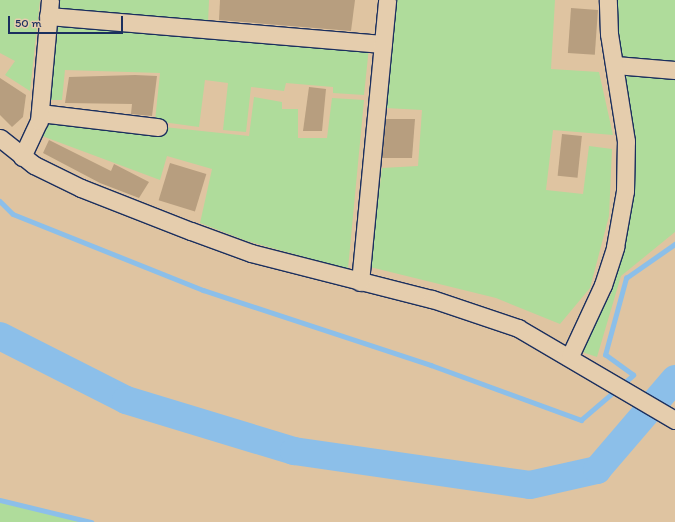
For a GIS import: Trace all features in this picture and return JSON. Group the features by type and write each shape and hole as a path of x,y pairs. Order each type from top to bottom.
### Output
{"street":[{"path":"360,282 387,0"},
{"path":"570,356 603,285 615,247 625,192 626,141 615,65 608,34 608,0"},
{"path":"22,157 40,113 49,8 383,44"},
{"path":"615,65 675,70"},
{"path":"40,113 158,126"},
{"path":"0,138 22,157 81,188 143,213 251,253 360,282 432,299 518,328 570,356 675,420"}],"green space":[{"path":"0,0 40,0 30,91 5,75 15,61 0,53"},
{"path":"57,0 209,0 208,23 56,12"},
{"path":"396,0 555,0 551,69 599,72 613,135 553,130 546,190 583,194 589,146 612,149 609,216 590,288 560,324 496,298 370,267 382,168 418,166 422,110 386,108"},
{"path":"613,0 675,0 675,64 620,61"},
{"path":"50,18 369,47 364,95 333,93 333,87 286,83 284,91 251,87 246,132 223,130 228,83 205,80 199,127 155,121 160,73 65,70 62,100 43,100"},
{"path":"621,72 675,76 675,232 621,276 597,357 579,351 611,294 624,250 634,193 636,139"},
{"path":"254,97 282,102 282,109 298,109 298,138 327,138 332,98 364,100 348,269 247,241 200,223 212,169 167,156 160,180 42,136 45,121 163,136 164,127 249,136"},
{"path":"0,500 91,522 0,522"}],"building":[{"path":"220,0 355,0 351,31 219,20"},
{"path":"571,8 598,10 595,55 568,53"},
{"path":"135,75 157,76 152,116 131,114 132,104 65,103 69,77"},
{"path":"0,78 26,95 23,117 12,127 0,115"},
{"path":"309,87 326,89 322,131 303,131"},
{"path":"386,119 415,119 412,158 382,158"},
{"path":"562,134 582,136 578,178 558,176"},
{"path":"49,140 111,171 114,164 149,182 139,198 100,183 43,153"},
{"path":"170,163 206,174 195,211 159,200"}],"waterway":[{"path":"0,201 13,214 203,290 431,365 581,420 616,390"},
{"path":"622,385 633,375 605,355 626,278 675,244"},
{"path":"0,336 126,400 294,451 530,485 597,470 675,379"},
{"path":"0,500 91,522"}]}
